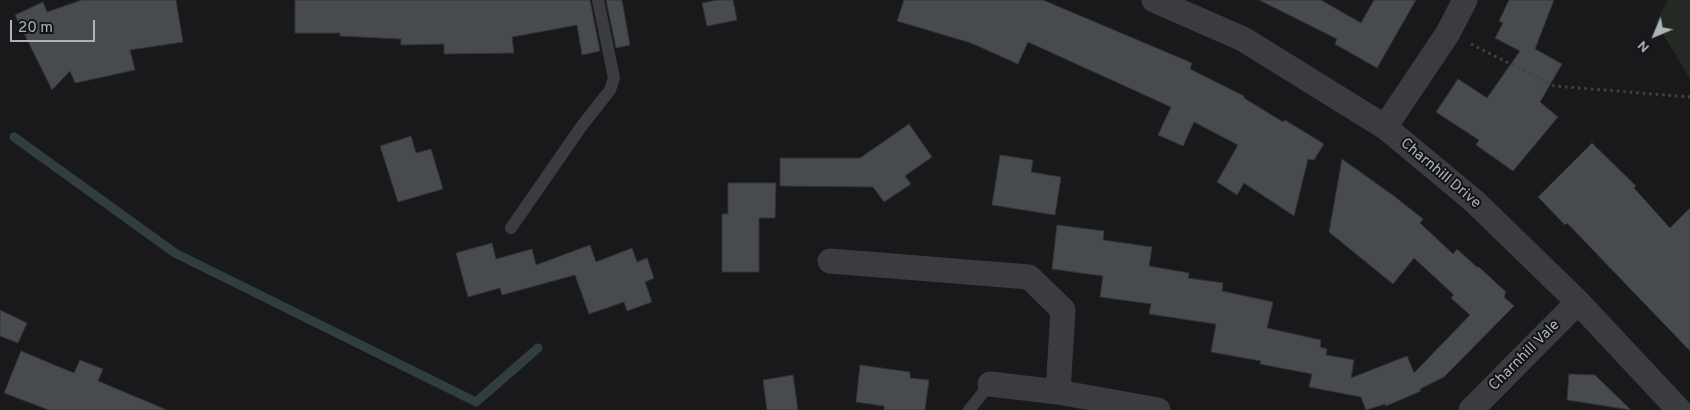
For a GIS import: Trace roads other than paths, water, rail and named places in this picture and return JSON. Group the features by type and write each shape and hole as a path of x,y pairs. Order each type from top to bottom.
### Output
{"street":[{"name":"Charnhill Drive","path":"1154,0 1243,39 1385,127 1474,201 1578,302 1679,410"},
{"path":"1385,127 1448,32 1465,0"},
{"path":"830,261 1029,277 1063,310 1058,392"},
{"name":"Charnhill Vale","path":"1471,410 1578,302"},
{"path":"990,384 1058,392 1158,410"}],"lane":[{"path":"510,228 581,126 610,90 614,78 598,0"},
{"path":"969,410 990,384"}],"waterway":[{"path":"14,137 175,253 476,402 538,348"}]}
